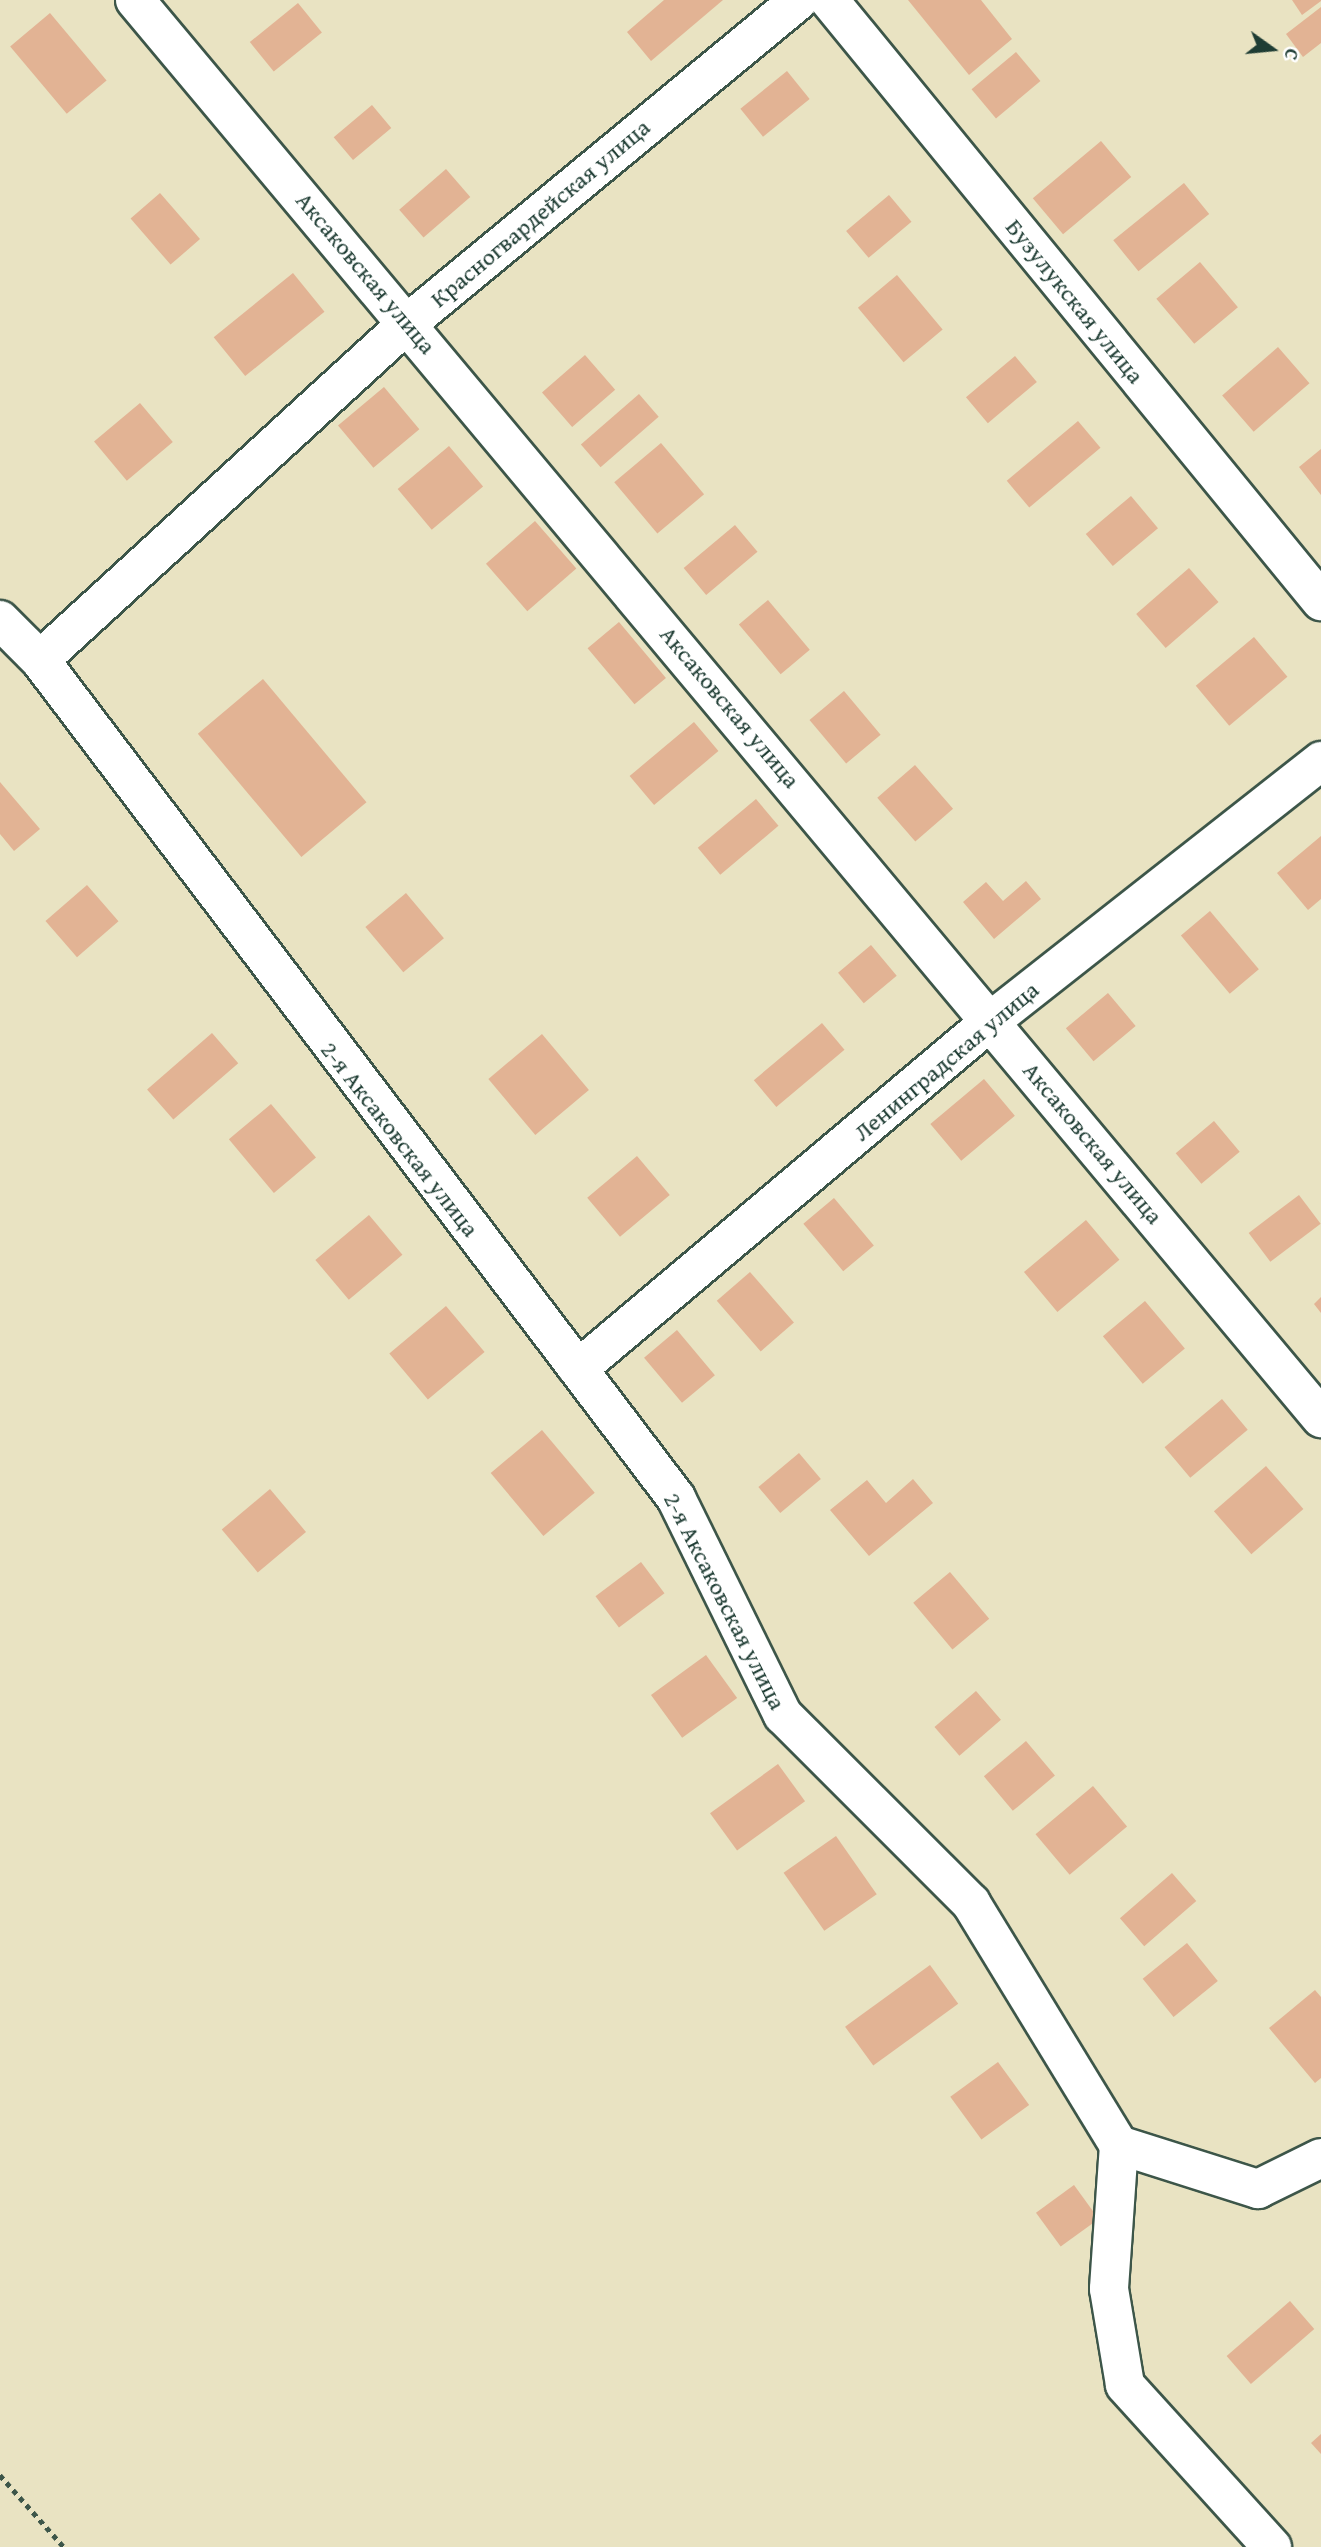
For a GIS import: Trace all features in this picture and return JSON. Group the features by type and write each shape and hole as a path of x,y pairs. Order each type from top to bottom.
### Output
{"street":[{"name":"Аксаковская улица","path":"135,0 992,1020 1321,1418"},
{"name":"Красногвардейская улица","path":"40,660 408,323 799,0"},
{"name":"Бузулукская улица","path":"829,0 1321,601"},
{"name":"2-я Аксаковская улица","path":"0,620 40,660 676,1499 783,1715 971,1903 1119,2146"},
{"name":"Ленинградская улица","path":"578,1369 992,1020 1321,761"},
{"path":"1272,2547 1125,2385 1109,2289 1119,2146 1258,2189 1321,2158"}],"path":[{"path":"0,2476 64,2547"}],"building":[{"path":"664,0 723,0 651,61 627,32"},
{"path":"908,0 981,0 1012,39 969,75"},
{"path":"1292,0 1321,0 1321,1 1302,15"},
{"path":"298,3 322,33 274,72 250,42"},
{"path":"1321,7 1321,43 1303,57 1286,34"},
{"path":"50,13 107,80 67,114 10,46"},
{"path":"1016,52 1040,81 996,118 972,89"},
{"path":"787,71 810,99 763,137 740,109"},
{"path":"372,105 391,128 353,160 334,137"},
{"path":"1101,141 1131,177 1063,234 1033,198"},
{"path":"446,169 470,197 423,238 399,210"},
{"path":"1184,183 1209,214 1138,271 1113,240"},
{"path":"160,193 200,239 171,265 131,219"},
{"path":"889,195 911,222 869,258 846,231"},
{"path":"1200,262 1238,307 1194,344 1156,299"},
{"path":"293,273 324,312 245,376 214,337"},
{"path":"897,275 943,329 904,362 858,308"},
{"path":"1278,347 1309,383 1254,432 1222,396"},
{"path":"585,355 615,390 572,427 542,392"},
{"path":"1015,356 1037,382 988,423 966,397"},
{"path":"384,387 419,429 373,468 338,426"},
{"path":"639,394 659,417 601,467 581,445"},
{"path":"140,403 173,442 127,481 94,442"},
{"path":"1078,421 1100,448 1029,508 1007,481"},
{"path":"661,443 704,494 657,534 614,482"},
{"path":"449,446 483,487 432,530 398,489"},
{"path":"1321,449 1321,495 1299,467"},
{"path":"1131,496 1158,528 1113,566 1086,534"},
{"path":"535,521 576,569 527,611 486,564"},
{"path":"735,525 757,552 706,595 684,568"},
{"path":"1189,568 1219,602 1166,648 1136,614"},
{"path":"768,600 810,650 781,674 739,624"},
{"path":"619,622 666,678 635,704 588,648"},
{"path":"1254,637 1287,677 1229,726 1196,686"},
{"path":"263,679 366,802 301,857 198,734"},
{"path":"844,691 881,735 846,764 810,720"},
{"path":"694,722 718,751 654,805 630,776"},
{"path":"915,765 953,809 915,842 877,798"},
{"path":"0,782 40,829 14,851 0,834"},
{"path":"756,799 778,826 720,875 698,848"},
{"path":"1321,836 1321,899 1308,910 1277,873"},
{"path":"1026,881 1041,899 994,939 963,902 986,882 1003,901"},
{"path":"87,885 118,921 77,957 45,921"},
{"path":"406,893 444,938 403,972 365,927"},
{"path":"1210,911 1259,969 1230,994 1181,935"},
{"path":"871,945 897,976 864,1003 838,973"},
{"path":"1108,993 1136,1026 1094,1061 1066,1028"},
{"path":"822,1023 844,1050 776,1107 754,1080"},
{"path":"212,1033 238,1063 173,1120 147,1089"},
{"path":"542,1034 589,1090 535,1135 488,1079"},
{"path":"984,1079 1015,1116 961,1161 930,1124"},
{"path":"271,1104 316,1158 274,1193 229,1139"},
{"path":"1214,1121 1240,1152 1201,1184 1176,1153"},
{"path":"637,1156 670,1195 620,1237 587,1198"},
{"path":"1299,1195 1321,1224 1270,1262 1249,1233"},
{"path":"834,1198 874,1245 843,1271 803,1224"},
{"path":"369,1215 402,1255 349,1300 315,1260"},
{"path":"1086,1220 1119,1260 1057,1312 1024,1272"},
{"path":"750,1272 794,1323 761,1351 717,1301"},
{"path":"1321,1297 1321,1313 1314,1304"},
{"path":"1145,1301 1185,1348 1143,1384 1103,1336"},
{"path":"446,1306 485,1352 428,1400 389,1354"},
{"path":"677,1330 715,1375 682,1403 644,1358"},
{"path":"1222,1399 1248,1430 1190,1478 1165,1447"},
{"path":"542,1430 595,1493 543,1536 491,1473"},
{"path":"799,1453 821,1479 780,1513 758,1487"},
{"path":"1266,1466 1303,1509 1251,1554 1214,1511"},
{"path":"913,1479 933,1503 869,1556 830,1510 867,1480 886,1503"},
{"path":"270,1489 306,1532 258,1572 222,1529"},
{"path":"641,1562 664,1593 619,1627 595,1596"},
{"path":"950,1572 989,1619 952,1650 913,1603"},
{"path":"706,1655 737,1698 682,1738 651,1695"},
{"path":"976,1691 1001,1720 959,1756 934,1727"},
{"path":"1026,1741 1055,1775 1013,1811 984,1776"},
{"path":"778,1764 805,1801 737,1851 710,1813"},
{"path":"1093,1786 1127,1827 1070,1875 1036,1834"},
{"path":"836,1836 877,1894 824,1931 784,1873"},
{"path":"1172,1873 1196,1901 1144,1946 1120,1918"},
{"path":"1187,1943 1218,1981 1174,2017 1143,1979"},
{"path":"930,1965 958,2004 873,2066 845,2027"},
{"path":"1315,1990 1321,1997 1321,2078 1315,2083 1269,2028"},
{"path":"998,2062 1029,2105 981,2140 950,2097"},
{"path":"1074,2185 1099,2219 1061,2247 1036,2213"},
{"path":"1290,2301 1314,2329 1251,2384 1227,2356"},
{"path":"1321,2434 1321,2454 1311,2443"}]}
